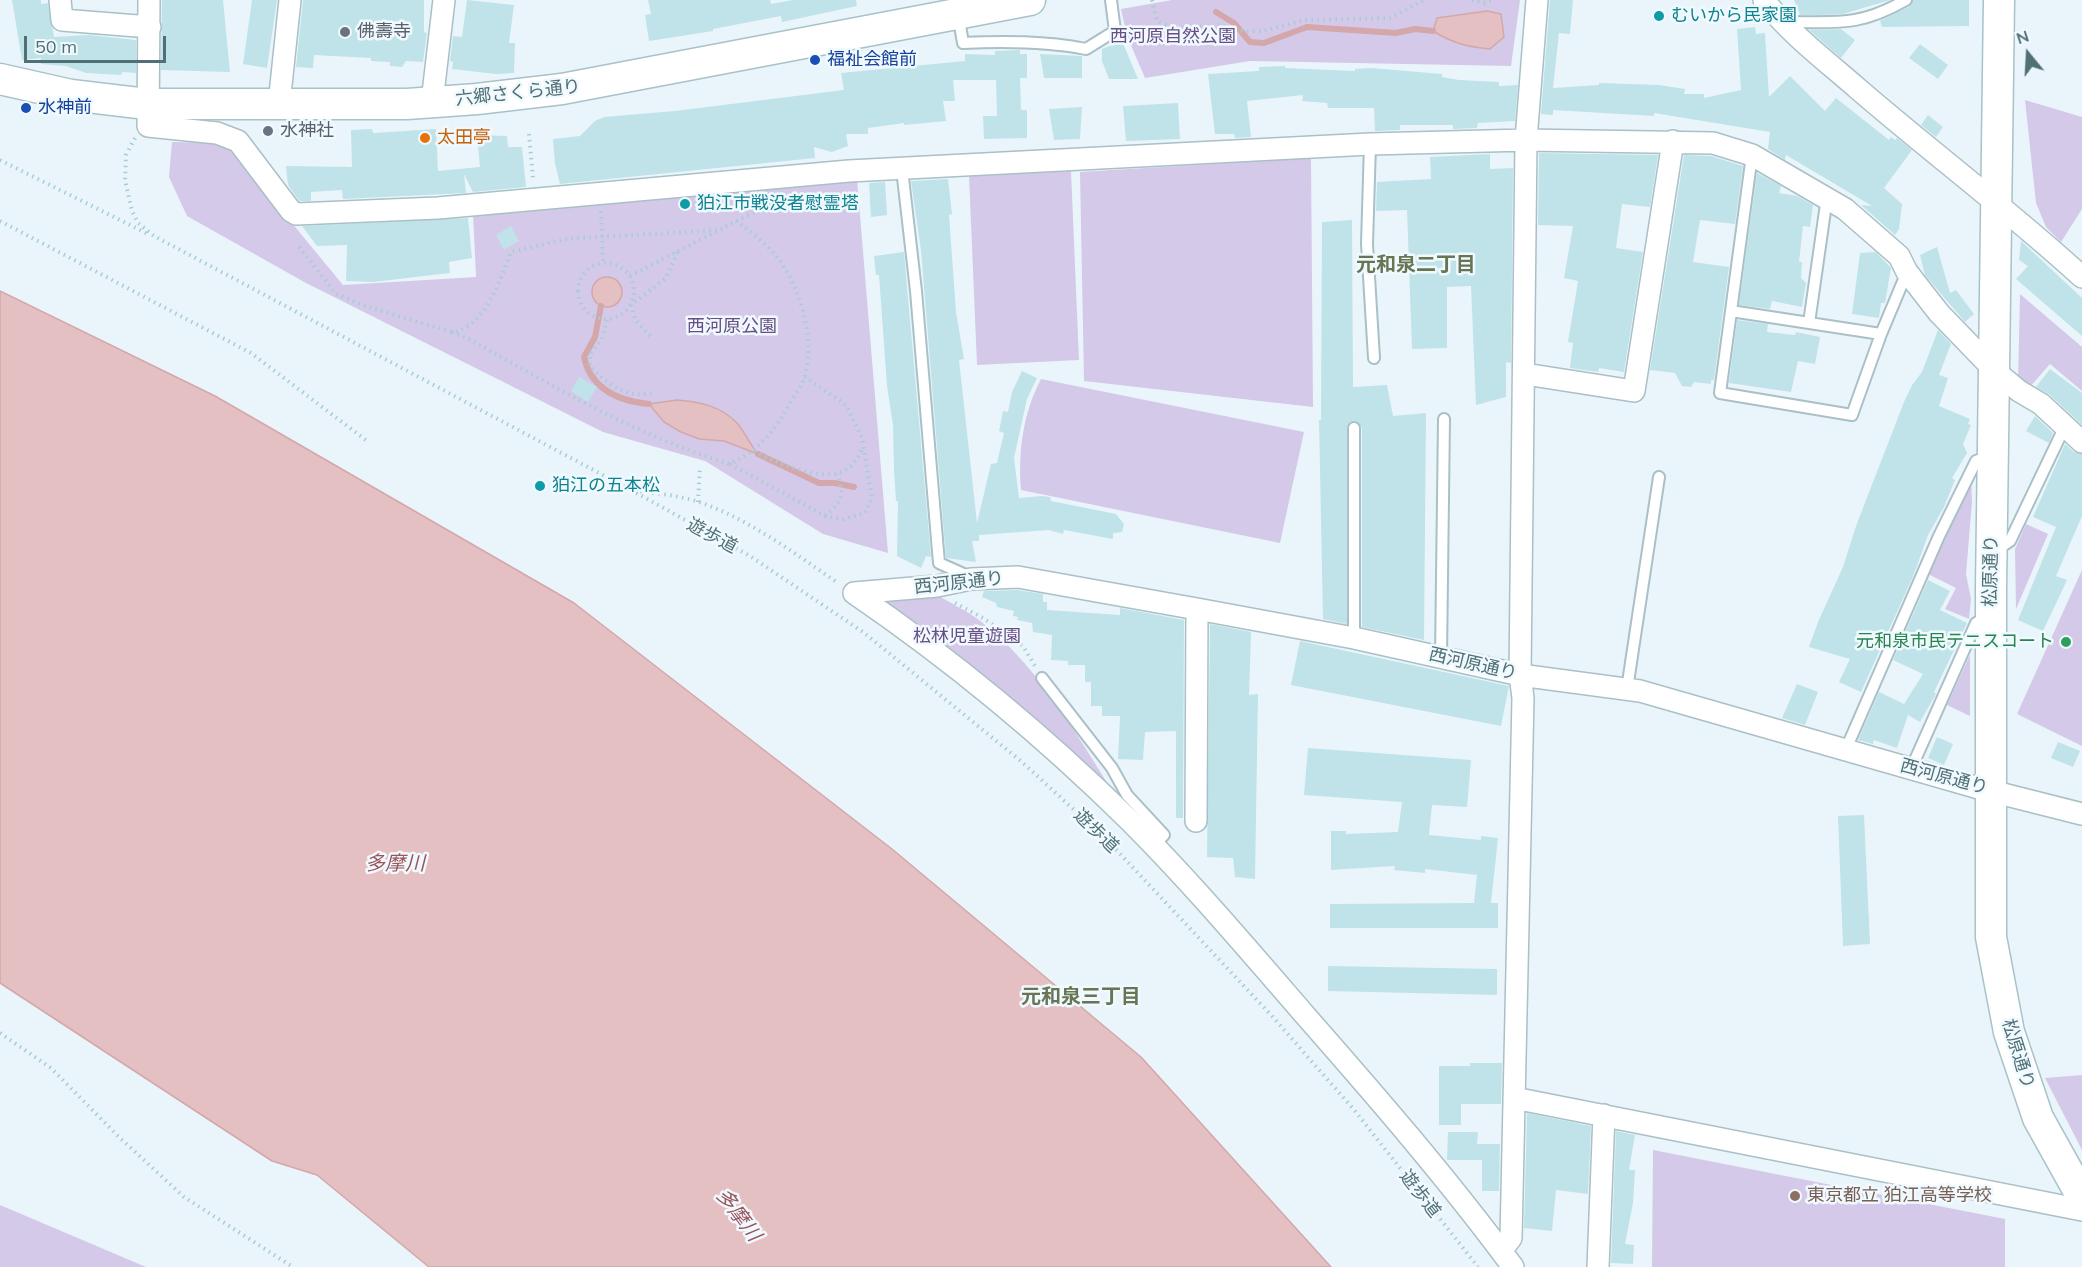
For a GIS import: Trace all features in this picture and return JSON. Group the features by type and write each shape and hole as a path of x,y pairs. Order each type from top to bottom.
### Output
{"main road":[{"name":"六郷さくら通り","path":"0,79 147,115 279,104 432,102 562,89 923,10 958,14 1030,0"},
{"name":"松原通り","path":"1999,0 1991,554 1991,937 2009,1032 2038,1118 2082,1197"}],"street":[{"path":"60,0 62,20 150,27"},
{"path":"149,0 147,115 238,141 291,211 296,214 438,208 793,176 1370,144 1526,140 1713,143 1752,155 1845,209 1899,256 1907,273 1939,313 1995,371 2041,404 2082,442"},
{"path":"279,104 290,0"},
{"path":"432,102 444,0"},
{"path":"1507,1259 1511,1238 1523,698 1520,675 1526,140 1537,0"},
{"path":"1764,0 1781,22 1996,204 2027,226 2082,277"},
{"path":"1525,374 1634,392 1673,141"},
{"name":"西河原通り","path":"854,593 937,586 971,579 1018,577 1197,609 1354,638 1520,675 1628,689 1911,769 2082,813"},
{"path":"854,593 912,633 1022,722 1082,775 1153,846 1373,1093 1507,1259"},
{"path":"1196,820 1197,609"},
{"path":"1514,1098 2082,1210"},
{"path":"1598,1267 1604,1115"}],"lane":[{"path":"958,14 963,43 1023,41 1086,49 1115,31 1111,0"},
{"path":"1781,22 1855,22 1881,15 1906,0"},
{"path":"1370,144 1367,244 1374,358"},
{"path":"1752,155 1719,393 1852,416 1881,334 1907,273"},
{"path":"902,169 916,291 939,563 971,579"},
{"path":"1809,323 1827,197"},
{"path":"1731,311 1881,334"},
{"path":"1441,656 1444,419"},
{"path":"1991,554 2010,541 2065,426"},
{"path":"1354,428 1354,638"},
{"path":"1845,749 1939,536 1976,461 1993,455"},
{"path":"1628,689 1659,477"},
{"path":"1911,769 1976,622 1991,614"},
{"path":"1042,678 1112,768 1126,795 1164,835 1153,846"}],"path":[{"path":"1152,0 1157,21 1176,29 1218,25 1245,31 1263,31 1304,20 1390,18 1424,0"},
{"path":"1472,0 1485,3 1491,0"},
{"path":"147,115 126,155 125,180 132,211 138,223 154,236"},
{"path":"529,134 533,178 541,178 544,197"},
{"path":"0,160 130,227 154,236"},
{"path":"630,276 736,221 791,198 793,176"},
{"path":"0,221 251,353 367,441"},
{"path":"730,464 754,452 777,426 805,377 809,344 803,312 791,281 778,258 760,239 736,221"},
{"path":"452,332 464,331 480,315 497,286 511,252 565,239 719,230"},
{"name":"遊歩道","path":"154,236 631,490 750,556 863,632 944,696 1031,770 1117,850 1272,1016 1355,1111 1478,1267"},
{"path":"602,236 603,264"},
{"path":"299,247 336,294 368,307 469,339 615,419 687,450 730,464 825,516 843,519 865,513 872,498 864,446 846,405 805,377"},
{"path":"650,336 635,319 631,305 635,294 630,276 619,266 603,264 592,267 583,276 579,285 578,297 589,314 607,320 625,313 631,305 666,278 678,250"},
{"path":"607,320 602,339 590,354 590,366 612,386 642,395 651,393"},
{"path":"754,452 811,473 837,474 853,465 864,446"},
{"path":"698,502 700,467"},
{"path":"825,516 840,502 843,490 837,474"},
{"path":"631,490 698,502 730,515 782,544 854,593"},
{"path":"953,602 982,618 1023,646 1042,678"},
{"path":"0,1033 51,1068 119,1137 184,1197 293,1267"}],"green space":[{"name":"西河原自然公園","path":"1172,0 1520,0 1511,66 1250,61 1145,78 1127,36 1121,9"},
{"path":"2025,100 2082,117 2082,209 2061,242 2046,227 2036,203"},
{"name":"西河原公園","path":"172,142 220,143 235,154 343,285 476,277 473,213 857,179 888,553 823,534 705,461 603,432 306,283 187,216 169,177"},
{"path":"1311,158 1313,407 1084,381 1080,172"},
{"path":"1071,171 1079,360 977,365 969,176"},
{"path":"2020,294 2082,347 2082,391 2050,364 2029,388 2018,382"},
{"path":"1041,379 1304,432 1280,543 1021,490 1020,461 1023,433 1030,405"},
{"path":"1971,477 1972,502 1966,574 1971,599 1969,619 1945,609 1956,588 1928,574"},
{"path":"2026,524 2048,534 2016,609 2015,549"},
{"name":"元和泉市民テニスコート","path":"2082,570 2082,746 2017,714"},
{"name":"松林児童遊園","path":"939,596 979,620 1019,657 1070,724 1115,795 964,659 876,599"},
{"path":"1970,655 1970,716 1947,705"},
{"path":"2082,1075 2082,1150 2045,1078"},
{"name":"東京都立 狛江高等学校","path":"1653,1150 2005,1219 2005,1267 1652,1267"},
{"path":"0,1205 146,1267 0,1267"}],"water":[{"path":"1487,11 1501,14 1504,37 1490,49 1460,44 1433,31 1437,18"},
{"path":"607,277 617,282 622,292 617,302 607,307 597,302 592,292 597,282"},
{"name":"多摩川","path":"0,291 215,396 574,603 892,849 1141,1057 1331,1267 429,1267 317,1175 272,1161 0,983"},
{"path":"677,400 702,404 731,417 758,454 724,441 699,439 681,432 664,422 649,404"}],"building":[{"path":"12,0 41,0 41,4 48,3 54,37 89,35 136,40 136,73 122,72 121,75 86,73 66,66 41,64 41,58 22,60"},
{"path":"162,0 223,0 230,72 161,70"},
{"path":"252,0 277,0 267,68 243,64"},
{"path":"303,0 424,0 424,32 427,33 423,62 406,61 402,67 390,66 390,62 371,61 371,58 314,55 313,68 296,67"},
{"path":"467,0 514,5 509,43 515,43 514,73 496,74 452,69 453,62 450,61 453,36 462,37"},
{"path":"648,0 770,0 771,4 793,0 856,0 857,6 782,22 781,16 713,29 713,31 649,41 645,15 651,14"},
{"path":"1550,0 1573,0 1570,34 1559,33 1553,88 1599,85 1599,83 1659,85 1685,89 1684,94 1704,94 1704,98 1741,90 1737,29 1755,27 1756,34 1765,33 1769,97 1790,76 1825,111 1836,98 1889,140 1891,137 1895,140 1897,138 1912,150 1884,188 1902,204 1899,229 1895,235 1861,205 1872,206 1786,155 1785,160 1768,149 1770,132 1654,113 1654,116 1553,110 1553,115 1541,114"},
{"path":"1794,0 1890,0 1843,14 1800,15"},
{"path":"1913,0 1969,0 1969,26 1882,27 1880,21 1909,7"},
{"path":"1841,29 1855,40 1841,58 1809,30"},
{"path":"1122,41 1138,79 1109,79 1102,61 1102,49"},
{"path":"1920,44 1948,65 1938,79 1909,58"},
{"path":"1020,50 1020,54 1027,54 1027,78 1020,78 1021,110 1027,110 1027,138 984,139 983,116 997,116 996,80 953,80 955,101 943,101 946,121 904,125 904,123 868,128 868,134 846,134 848,146 832,152 814,147 815,158 560,184 555,164 553,139 580,136 595,121 604,117 675,111 844,90 841,73 965,61 965,54 995,55 995,51"},
{"path":"1040,54 1082,56 1082,78 1044,78"},
{"path":"1285,66 1285,68 1355,71 1355,69 1371,68 1442,74 1442,77 1459,80 1499,82 1499,86 1518,85 1515,121 1478,123 1477,128 1453,129 1453,125 1400,125 1400,130 1375,131 1374,108 1328,108 1327,103 1302,101 1303,95 1247,101 1251,137 1235,138 1234,134 1215,134 1208,74 1259,71 1259,67"},
{"path":"1178,103 1180,139 1126,141 1123,106"},
{"path":"1082,107 1080,139 1054,140 1049,109"},
{"path":"1928,115 1943,127 1936,137 1921,125"},
{"path":"372,129 373,133 436,129 438,171 480,167 477,135 507,136 508,147 522,147 526,187 473,192 464,174 466,193 343,199 342,190 311,192 311,201 299,201 288,185 286,166 352,167 351,130"},
{"path":"1539,153 1658,155 1650,207 1622,204 1616,248 1643,252 1624,372 1599,368 1598,372 1570,368 1573,343 1568,342 1578,281 1564,278 1573,226 1538,225"},
{"path":"1490,154 1490,169 1513,168 1511,363 1506,362 1506,397 1476,405 1471,286 1447,287 1447,348 1412,349 1407,210 1376,211 1377,182 1431,179 1430,157"},
{"path":"1684,155 1711,156 1743,166 1735,224 1700,220 1693,262 1729,267 1714,380 1711,380 1711,384 1694,382 1691,387 1682,386 1675,373 1650,370"},
{"path":"1757,173 1781,186 1779,193 1797,196 1813,205 1810,227 1803,226 1799,262 1802,262 1801,278 1806,283 1802,307 1772,301 1770,309 1739,305"},
{"path":"948,179 952,214 949,215 956,312 964,359 959,360 977,523 991,464 997,463 1004,433 999,431 1003,411 1008,412 1012,392 1022,371 1037,378 1027,399 1014,458 1019,498 1050,497 1051,501 1116,514 1124,524 1122,532 1113,533 1113,539 1064,530 1063,534 1049,530 979,535 979,541 972,541 976,562 946,558 921,250 911,181"},
{"path":"885,182 887,215 871,217 869,183"},
{"path":"468,218 472,258 449,262 450,273 373,282 346,281 347,245 317,246 302,226"},
{"path":"1352,220 1353,387 1387,385 1393,416 1426,413 1424,640 1362,627 1362,428 1355,421 1350,422 1347,428 1347,624 1323,619 1319,420 1321,420 1322,222"},
{"path":"511,226 519,241 504,250 496,235"},
{"path":"2021,241 2082,298 2082,336 2016,279 2028,266 2019,260"},
{"path":"1937,247 1950,293 1956,290 1974,314 1965,322 1925,275 1920,255"},
{"path":"904,252 931,557 926,556 921,568 897,556 898,501 896,501 893,425 887,386 879,275 876,275 874,256"},
{"path":"1876,252 1891,268 1885,303 1881,303 1879,318 1852,314 1860,253"},
{"path":"1737,320 1768,324 1767,332 1795,335 1796,332 1820,337 1815,364 1798,361 1791,392 1729,383"},
{"path":"1938,330 1951,344 1939,375 1948,378 1939,406 1970,419 1968,424 1971,425 1963,444 1967,453 1952,478 1955,480 1944,507 1928,535 1914,574 1861,692 1839,682 1850,659 1809,647 1843,567 1856,526 1904,402 1912,385 1922,372"},
{"path":"2050,369 2082,393 2082,425 2050,395 2036,387"},
{"path":"579,377 597,387 588,402 571,391"},
{"path":"2035,416 2053,433 2049,443 2026,431"},
{"path":"2065,444 2074,452 2082,454 2082,516 2056,576 2067,580 2043,631 2018,620 2056,527 2033,517"},
{"path":"1928,580 1950,591 1940,610 1967,623 1934,692 1936,694 1920,722 1908,715 1897,748 1874,740 1873,744 1858,740 1879,692 1904,704 1923,674 1893,660"},
{"path":"1017,590 1043,594 1043,602 1047,602 1047,610 1120,615 1120,608 1184,620 1183,818 1176,818 1176,731 1145,732 1143,760 1118,759 1120,716 1102,716 1102,706 1091,706 1091,682 1085,682 1085,665 1068,665 1068,661 1051,660 1052,635 1033,632 1032,623 1017,620 1018,617 1013,616 1014,611 997,607 996,603 982,597 984,591"},
{"path":"1210,624 1251,632 1249,695 1258,694 1255,879 1235,877 1233,858 1207,857"},
{"path":"1300,641 1509,686 1501,726 1291,685"},
{"path":"1797,684 1818,692 1805,725 1782,718"},
{"path":"1937,737 1953,744 1944,765 1928,758"},
{"path":"2058,742 2080,751 2073,767 2051,758"},
{"path":"1308,748 1471,760 1467,807 1432,805 1429,835 1481,840 1481,836 1498,838 1491,903 1498,903 1498,928 1330,928 1330,904 1474,903 1477,875 1425,869 1425,873 1394,870 1395,866 1331,870 1331,831 1346,831 1346,834 1398,832 1402,802 1304,795"},
{"path":"1864,815 1870,944 1843,946 1838,816"},
{"path":"1328,966 1497,969 1497,995 1328,991"},
{"path":"1470,1063 1502,1063 1501,1104 1461,1104 1461,1125 1439,1125 1439,1066 1470,1066"},
{"path":"1527,1113 1591,1126 1588,1194 1556,1190 1552,1231 1524,1228"},
{"path":"1616,1131 1635,1135 1629,1170 1635,1170 1633,1203 1625,1244 1634,1245 1633,1264 1611,1263"},
{"path":"1448,1132 1478,1132 1477,1144 1500,1144 1499,1191 1482,1191 1482,1160 1447,1160"}],"waterway":[{"path":"1216,12 1234,23 1250,42 1264,43 1307,27 1396,33 1415,29 1433,31"},
{"path":"601,306 595,337 584,357 588,368 599,385 607,391 627,400 649,404"},
{"path":"758,454 819,483 835,483 854,487"}],"place":[{"name":"むいから民家園","path":"1659,16"},
{"name":"佛壽寺","path":"345,32"},
{"name":"福祉会館前","path":"815,60"},
{"name":"水神前","path":"26,108"},
{"name":"水神社","path":"268,131"},
{"name":"太田亭","path":"425,138"},
{"name":"狛江市戦没者慰霊塔","path":"685,204"},
{"name":"狛江の五本松","path":"540,486"},
{"name":"元和泉市民テニスコート","path":"2066,642"},
{"name":"東京都立 狛江高等学校","path":"1795,1196"}],"district":[{"name":"元和泉二丁目","path":"1416,265"},
{"name":"元和泉三丁目","path":"1081,997"}]}
